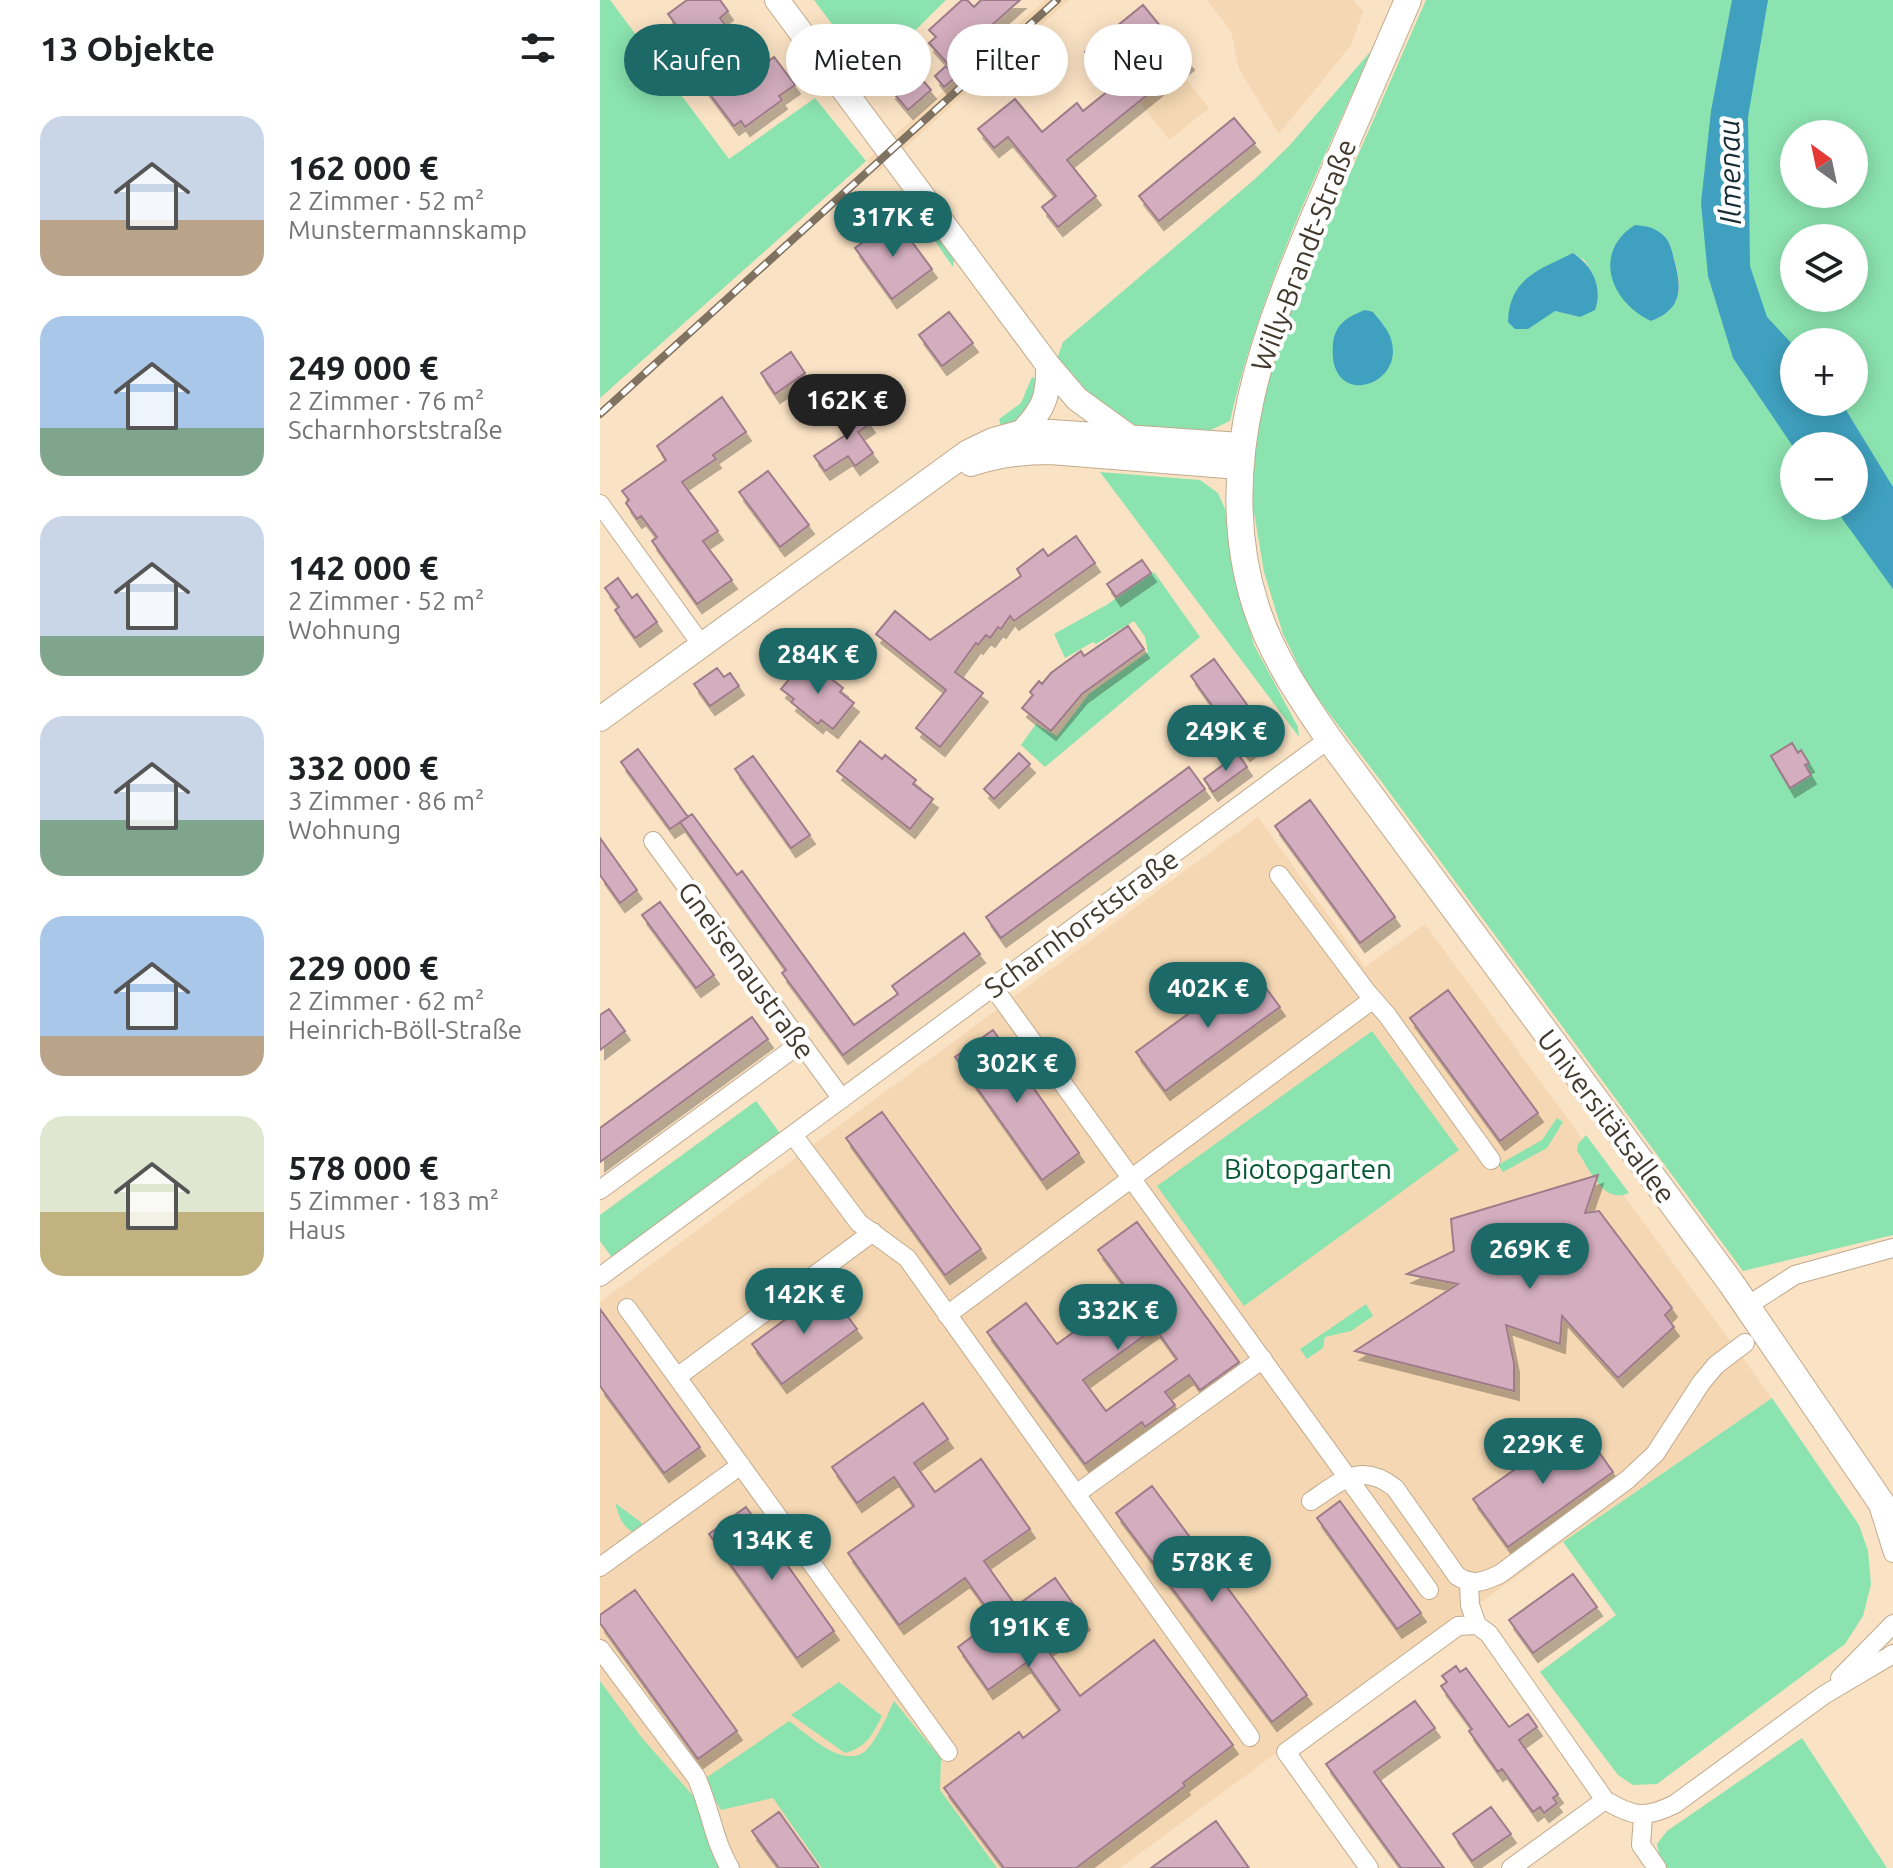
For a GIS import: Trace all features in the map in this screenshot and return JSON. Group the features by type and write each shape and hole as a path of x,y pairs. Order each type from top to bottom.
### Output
{"main road":[{"name":"Willy-Brandt-Straße","path":"1329,739 1282,667 1257,609 1243,549 1238,496 1240,456 1257,368 1272,321 1408,0"},
{"name":"Universitätsallee","path":"1329,739 1747,1306 1893,1520"}],"street":[{"path":"777,0 1048,365 1077,399 1130,437"},
{"path":"1022,432 1042,408 1048,391 1048,365"},
{"path":"1048,365 1077,443"},
{"path":"1077,399 1082,419 1077,443"},
{"path":"600,719 927,481 968,452 993,440 1022,432 1077,443 1240,456"},
{"path":"927,481 996,456 1130,437 1240,456"},
{"path":"600,504 701,644"},
{"name":"Scharnhorststraße","path":"600,1277 1329,739"},
{"name":"Gneisenaustraße","path":"653,841 842,1099"},
{"path":"1279,875 1372,1000 1387,1015 1491,1160"},
{"path":"993,987 1429,1590"},
{"path":"947,1315 1372,1000"},
{"path":"600,1190 801,1043"},
{"path":"793,1135 859,1223 907,1258 1250,1737"},
{"path":"677,1377 873,1232"},
{"path":"1747,1306 1795,1275 1893,1248"},
{"path":"627,1308 948,1752"},
{"path":"1311,1501 1348,1477 1365,1474 1382,1478 1395,1488 1457,1576 1469,1583 1486,1581 1500,1574 1627,1480 1655,1454 1716,1365 1745,1343"},
{"path":"1076,1494 1263,1359"},
{"path":"600,1567 741,1465"},
{"name":"Universitätsallee","path":"1878,1497 1893,1553"},
{"path":"1469,1583 1470,1605 1477,1625 1489,1634 1605,1800 1625,1812 1643,1816 1675,1804 1824,1695 1893,1654"},
{"path":"1824,1695 1888,1629 1893,1608"},
{"path":"1369,1868 1286,1752 1458,1626 1477,1625"},
{"path":"600,1649 696,1777 721,1851 730,1868"},
{"path":"1511,1868 1605,1800"},
{"path":"1643,1816 1641,1845 1657,1868"}],"shaded area":[{"path":"1045,0 1069,0 1042,24 1018,24"},
{"path":"1207,0 1354,0 1363,12 1351,45 1279,134 1239,69 1231,31"},
{"path":"1192,86 1209,108 1169,140 1140,102 1147,96 1192,96"},
{"path":"947,88 947,96 962,96 878,172 867,160"},
{"path":"1258,817 1365,967 1425,924 1772,1398 1563,1542 1120,1868 600,1868 600,1302"}],"green space":[{"path":"600,0 610,0 628,24 624,24 624,96 682,96 729,159 815,98 866,161 600,398"},
{"path":"814,0 946,0 922,24 832,24"},
{"path":"1426,0 1893,0 1893,1235 1743,1271 1309,687 1283,634 1264,572 1253,506 1254,442 1262,391 1283,331","holes":["1670,244 1679,289 1672,307 1664,315 1651,321 1645,318 1635,311 1615,286","1573,253 1585,261 1593,275 1580,317 1556,311"]},
{"path":"1371,51 1273,279 1242,373 1230,421 1200,435 1125,428 1083,393 1056,362 1063,342 1255,179 1289,146"},
{"path":"908,202 914,204 954,259 953,267"},
{"path":"1032,377 1043,383 1018,423 1001,426 999,419 1021,403"},
{"path":"1100,472 1200,480 1218,493 1225,509 1236,581 1254,645 1298,727 1299,737"},
{"path":"1154,572 1200,637 1045,767 1021,745 1036,724 1057,736 1089,694 1148,652 1145,637 1134,621 1065,658 1054,634 1108,604"},
{"name":"Biotopgarten","path":"1372,1031 1459,1150 1244,1306 1157,1186"},
{"path":"756,1101 782,1136 613,1259 600,1241 600,1215"},
{"path":"1557,1118 1563,1122 1547,1148 1503,1172 1498,1165 1542,1140"},
{"path":"1586,1135 1629,1193 1612,1194 1598,1183 1577,1151 1578,1144"},
{"path":"1366,1304 1373,1316 1351,1331 1325,1337 1323,1348 1307,1359 1300,1349"},
{"path":"1772,1398 1859,1525 1868,1551 1871,1584 1863,1616 1845,1644 1657,1784 1633,1785 1618,1775 1540,1672 1616,1615 1563,1542"},
{"path":"615,1503 642,1523 643,1530 637,1534 628,1529"},
{"path":"600,1681 642,1738 695,1798 723,1868 600,1868"},
{"path":"839,1682 882,1716 864,1744 845,1753 791,1715"},
{"path":"894,1701 941,1759 940,1790 997,1868 822,1868 773,1798 721,1810 703,1780 789,1721 829,1750 840,1755 861,1754 877,1736"},
{"path":"1802,1738 1887,1868 1667,1868 1660,1859 1657,1844 1667,1831"}],"water":[{"name":"Ilmenau","path":"1732,0 1768,0 1748,117 1750,266 1767,317 1780,331 1780,416 1850,416 1859,432 1783,432 1733,358 1708,276 1701,203 1711,111"},
{"path":"1635,225 1654,229 1666,238 1672,249 1678,279 1678,296 1674,304 1662,316 1651,321 1625,302 1612,276 1610,262 1614,249 1622,236"},
{"path":"1573,253 1586,264 1594,278 1598,294 1595,310 1580,317 1555,311 1528,329 1515,329 1508,322 1510,307 1520,285 1528,277"},
{"path":"1365,310 1373,312 1387,330 1392,343 1392,359 1386,371 1376,380 1364,385 1352,384 1341,378 1334,364 1334,337 1343,322"},
{"path":"1868,446 1893,487 1893,589 1843,520 1868,520"}],"building":[{"path":"687,0 720,0 728,11 720,18 724,24 675,24 668,14"},
{"path":"962,0 967,0 974,7 981,0 1020,0 993,24 947,24 947,63 931,45 936,37 931,28"},
{"path":"1143,5 1159,24 1120,24"},
{"path":"774,57 786,73 786,91 779,96 782,100 745,127 741,121 734,126 711,96 770,96 770,60"},
{"path":"947,67 947,84 944,87 935,76"},
{"path":"896,96 924,96 908,110"},
{"path":"1102,96 1146,96 1067,160 1096,196 1058,227 1042,207 1056,196 1008,137 994,148 978,129 1015,99 1042,132 1077,103 1083,111"},
{"path":"1234,118 1255,143 1159,221 1139,196"},
{"path":"895,219 932,269 892,299 855,248"},
{"path":"949,312 973,343 942,366 919,335"},
{"path":"791,352 805,373 775,394 761,373"},
{"path":"722,397 746,432 713,455 716,459 682,482 718,531 703,541 732,580 697,604 652,541 657,537 641,516 637,519 622,491 666,460 657,446"},
{"path":"857,405 870,424 858,432 873,453 855,466 848,456 825,471 814,456 847,434 837,420"},
{"path":"768,471 809,525 780,547 739,492"},
{"path":"1076,536 1095,563 1014,621 1010,616 990,638 986,635 978,645 976,643 955,672 983,693 940,747 916,728 946,690 876,634 895,611 930,640 1021,576 1017,569 1043,549 1048,556"},
{"path":"1142,560 1151,573 1116,597 1107,584"},
{"path":"618,578 632,598 637,594 657,622 635,638 615,610 619,607 605,588"},
{"path":"1128,626 1144,649 1082,694 1051,731 1022,708 1039,681 1042,684 1051,673 1081,651 1084,656"},
{"path":"1214,659 1269,735 1245,752 1191,676"},
{"path":"803,662 818,673 820,670 843,688 840,692 854,703 833,729 821,720 818,724 791,702 794,699 781,689"},
{"path":"717,668 724,677 730,673 739,686 710,706 694,684"},
{"path":"860,741 882,759 885,755 916,780 913,784 933,799 910,829 837,771"},
{"path":"1792,743 1809,763 1805,765 1811,775 1790,788 1771,756"},
{"path":"638,749 688,817 670,829 621,762"},
{"path":"1019,753 1030,764 994,799 984,789"},
{"path":"1238,754 1247,767 1213,792 1204,779"},
{"path":"753,756 810,835 791,848 735,769"},
{"path":"1189,767 1205,789 1001,938 986,917"},
{"path":"1310,800 1395,917 1360,943 1275,826"},
{"path":"692,814 737,875 742,871 854,1025 898,994 892,986 964,933 980,954 843,1055 782,973 786,970 680,822"},
{"path":"600,838 637,890 620,903 600,875"},
{"path":"660,902 714,975 696,988 642,915"},
{"path":"1251,968 1280,1007 1165,1091 1136,1052"},
{"path":"1448,990 1538,1113 1500,1141 1410,1018"},
{"path":"609,1009 625,1031 600,1050 600,1015"},
{"path":"752,1017 768,1039 600,1162 600,1128"},
{"path":"993,1030 1079,1153 1042,1180 955,1057"},
{"path":"882,1112 981,1249 945,1275 846,1138"},
{"path":"1598,1175 1585,1213 1599,1211 1672,1308 1665,1315 1674,1327 1618,1378 1562,1316 1560,1344 1506,1325 1514,1363 1514,1391 1355,1351 1458,1284 1407,1274 1454,1251 1451,1219"},
{"path":"1137,1222 1239,1362 1200,1390 1189,1375 1165,1392 1175,1405 1145,1427 1142,1422 1085,1464 987,1332 1026,1303 1057,1344 1129,1292 1098,1250","holes":["1155,1328 1177,1359 1106,1411 1083,1380"]},
{"path":"827,1289 857,1329 782,1384 752,1344"},
{"path":"600,1309 700,1447 664,1473 600,1386"},
{"path":"923,1403 948,1439 914,1463 935,1492 981,1459 1030,1529 984,1561 1016,1606 1055,1578 1085,1621 1046,1648 1080,1696 1154,1640 1233,1745 1183,1783 1185,1786 1076,1868 1004,1868 944,1788 1019,1732 1023,1738 1060,1710 1026,1663 988,1690 958,1647 995,1620 965,1578 899,1625 848,1553 914,1506 894,1477 857,1503 832,1467"},
{"path":"1579,1424 1613,1472 1508,1547 1473,1499"},
{"path":"1152,1486 1307,1695 1272,1722 1116,1513"},
{"path":"1340,1501 1421,1613 1397,1629 1317,1518"},
{"path":"746,1507 834,1631 797,1658 709,1534"},
{"path":"1573,1574 1597,1607 1533,1653 1509,1620"},
{"path":"635,1590 737,1731 698,1759 600,1623 600,1615"},
{"path":"1456,1666 1460,1672 1466,1668 1509,1727 1528,1714 1537,1727 1519,1740 1558,1794 1553,1798 1557,1803 1544,1813 1540,1807 1533,1812 1502,1769 1498,1772 1441,1686 1447,1682 1442,1676"},
{"path":"1415,1701 1435,1728 1374,1772 1444,1868 1401,1868 1326,1764"},
{"path":"1491,1807 1511,1834 1472,1861 1453,1834"},
{"path":"779,1812 819,1868 779,1868 752,1831"},
{"path":"1216,1821 1249,1868 1151,1868"}],"railway":[{"path":"600,414 1057,0"}]}
